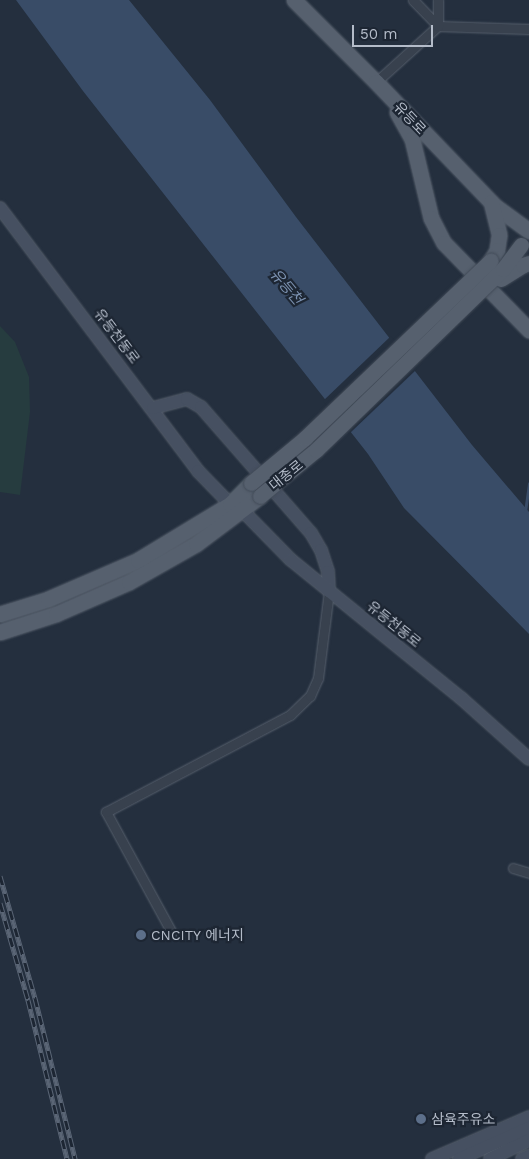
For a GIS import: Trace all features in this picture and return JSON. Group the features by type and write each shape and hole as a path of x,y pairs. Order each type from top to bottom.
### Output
{"main road":[{"name":"유등로","path":"297,2 526,237"},
{"path":"381,88 412,139 431,218 444,243 528,329"},
{"path":"491,202 497,223 497,250 491,260"},
{"name":"유등천동로","path":"0,208 153,408 198,471 291,560 461,698 529,758"},
{"name":"대종로","path":"0,632 56,614 129,582 196,544 236,507 251,483 305,438 491,260 507,255 526,237"},
{"name":"대종로","path":"0,614 48,598 138,560 260,496 316,450 503,269 526,237"},
{"path":"461,308 507,274 529,263"},
{"path":"153,408 187,399 202,407 311,534 324,558 328,572 329,591"},
{"path":"432,1159 529,1117"},
{"path":"459,1159 529,1128"},
{"path":"490,1159 529,1140"},
{"path":"522,1159 529,1156"}],"street":[{"path":"413,0 438,26 529,28"},
{"path":"381,88 438,26 438,0"},
{"path":"172,933 106,812 290,715 310,696 318,678 329,591"},
{"path":"512,868 529,873"}],"green space":[{"path":"0,326 15,342 29,377 30,412 20,495 0,492"}],"water":[{"name":"유등천","path":"16,0 129,0 210,100 296,217 472,445 529,512 529,634 404,508 368,454 83,91"}],"pier":[{"path":"391,336 417,369 349,434 323,401"}],"waterway":[{"path":"525,512 529,483"}],"railway":[{"path":"0,876 35,998 75,1159"},
{"path":"0,903 28,1000 67,1159"}],"place":[{"name":"CNCITY 에너지","path":"141,935"},
{"name":"삼육주유소","path":"421,1119"}]}
